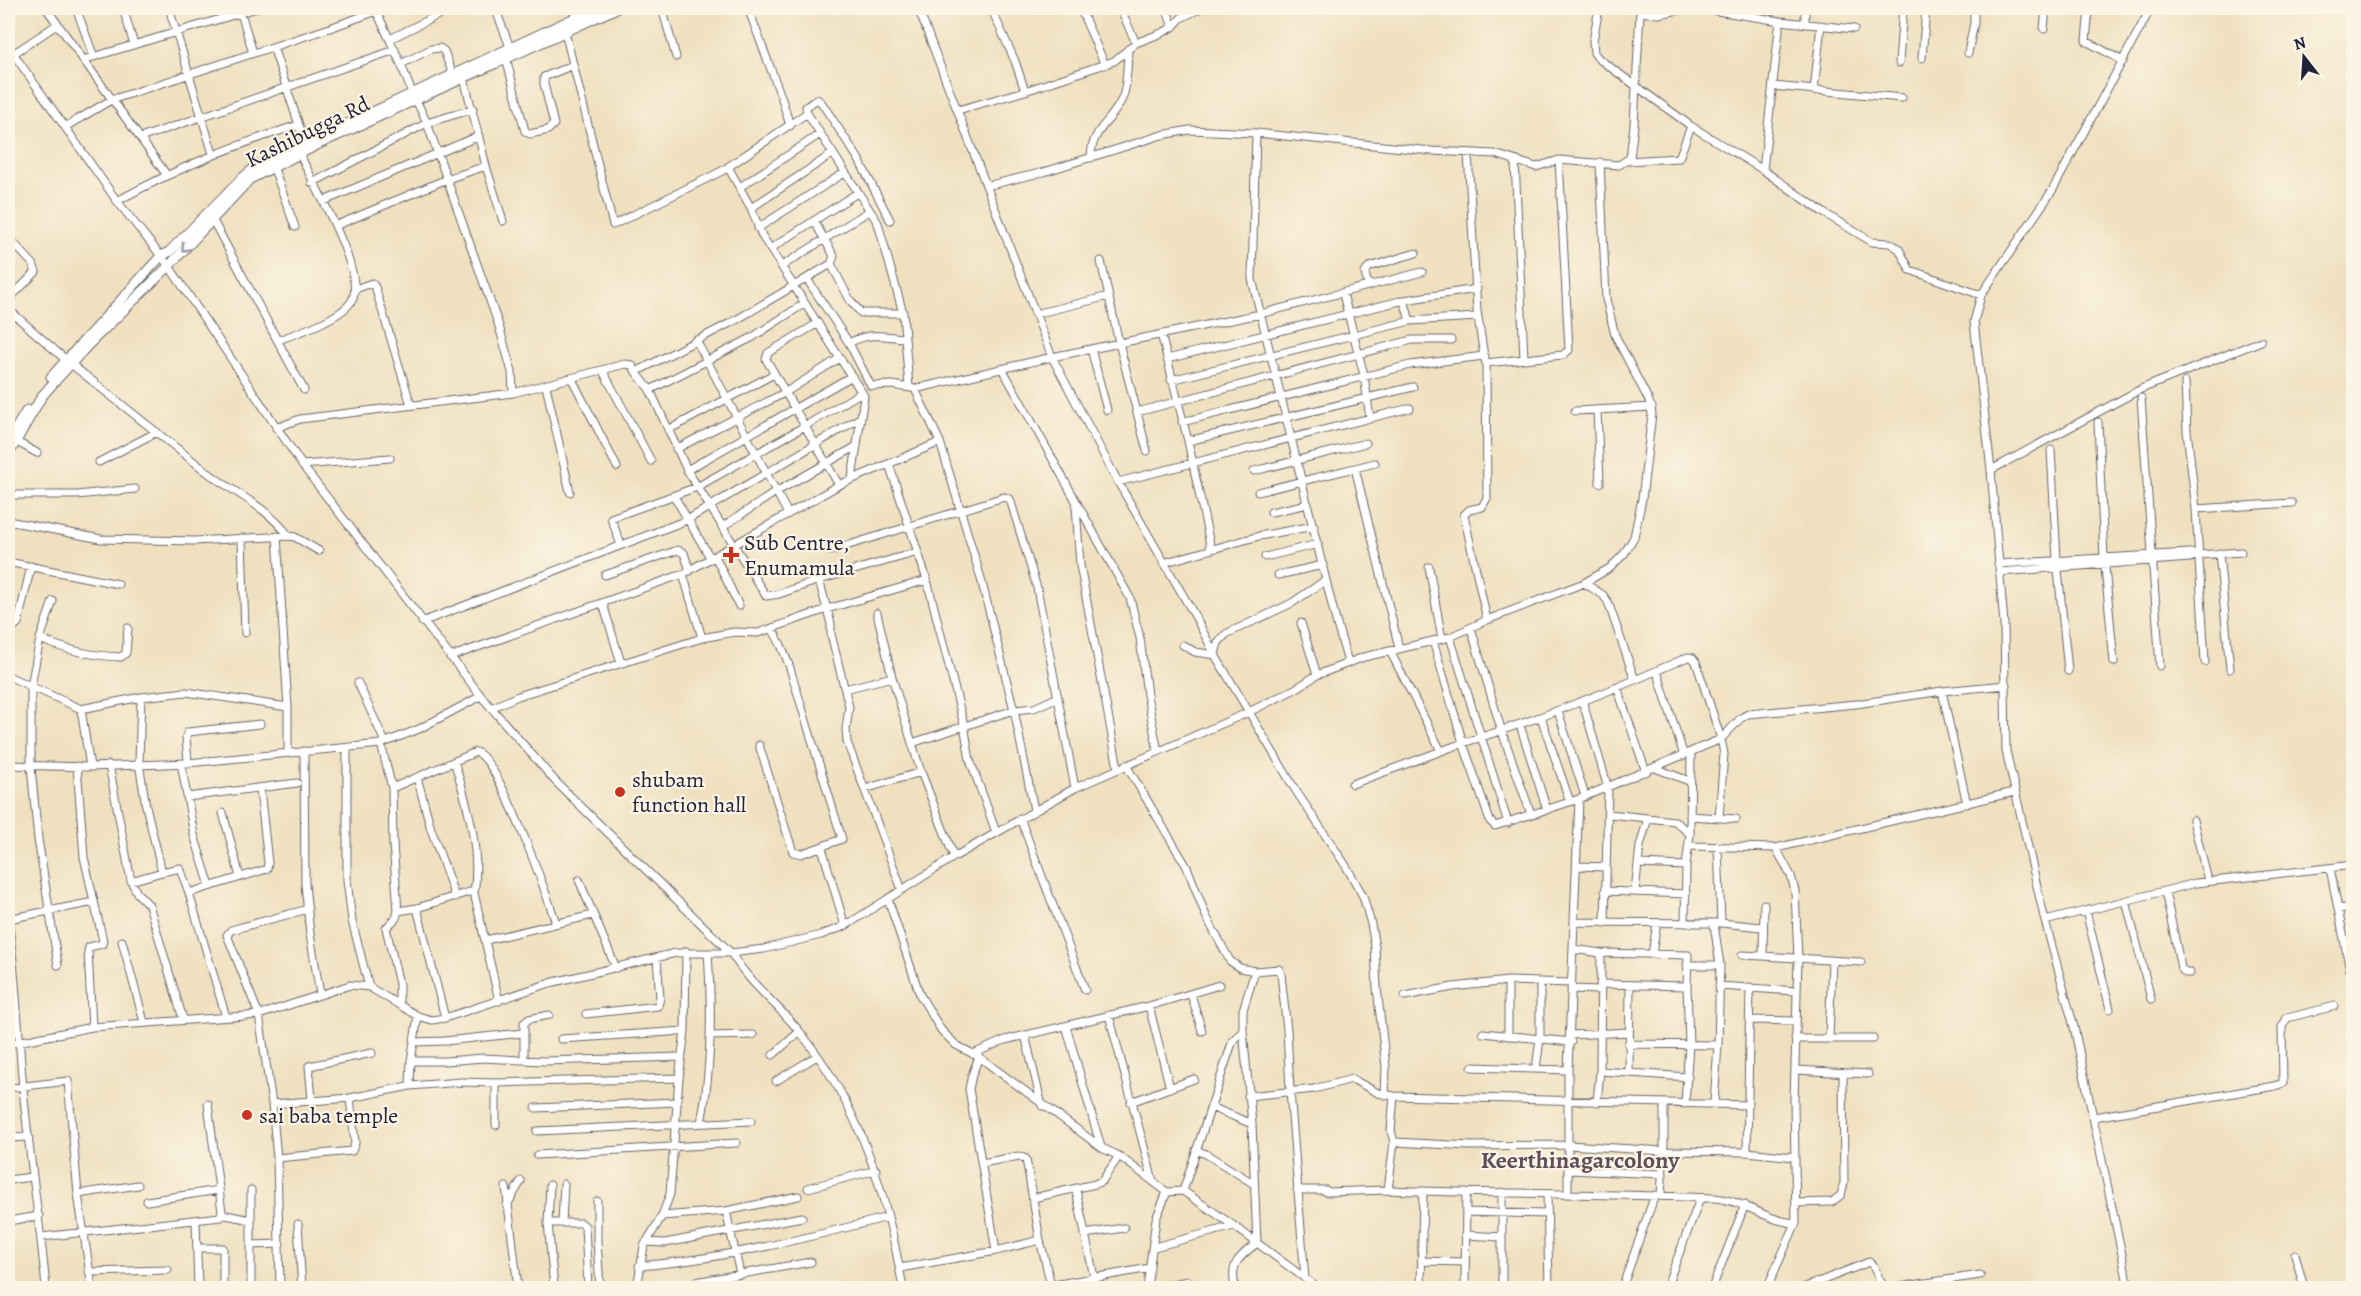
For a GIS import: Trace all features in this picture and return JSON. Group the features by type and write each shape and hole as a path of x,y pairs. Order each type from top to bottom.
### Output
{"main road":[{"name":"Kashibugga Rd","path":"8,455 10,440 44,386 169,266 210,216 257,166 306,142 464,78 506,58 596,8"},
{"name":"Kashibugga Rd","path":"69,362 161,256 210,216 250,179 510,47 617,8"}],"street":[{"path":"46,8 166,174"},
{"path":"76,8 94,57"},
{"path":"123,8 134,45"},
{"path":"169,8 213,154"},
{"path":"83,60 257,8"},
{"path":"65,127 111,100 385,8"},
{"path":"390,39 452,8"},
{"path":"495,8 510,47"},
{"path":"662,8 675,57"},
{"path":"748,8 790,126"},
{"path":"918,8 1052,357 1118,483 1215,655 1296,791 1346,866 1363,897 1375,947 1386,1066 1385,1095"},
{"path":"991,8 1015,61 1025,91"},
{"path":"1080,8 1105,65"},
{"path":"1120,8 1136,43"},
{"path":"1166,8 1173,27"},
{"path":"958,110 1105,65 1121,56 1136,43 1173,27 1181,18 1201,8"},
{"path":"1599,8 1593,41 1594,53 1635,87 1763,170 1809,203 1872,242 1890,243 1899,249 1910,270 1981,295"},
{"path":"986,186 1091,158 1162,135 1190,130 1256,133 1495,154 1536,167 1559,160 1619,165 1630,159 1634,125 1639,10 1658,14 1690,8"},
{"path":"1698,8 1780,21 1854,29"},
{"path":"1748,16 1750,8"},
{"path":"1805,8 1805,24"},
{"path":"1899,63 1903,8"},
{"path":"1922,58 1926,8"},
{"path":"1968,53 1974,8"},
{"path":"2044,28 2046,8"},
{"path":"2090,8 2086,41 2123,61"},
{"path":"2129,1288 2074,1027 2045,921 2006,751 2006,685 1991,470 1974,322 1981,295 2052,191 2151,8"},
{"path":"375,10 427,123 499,326 512,372 513,393"},
{"path":"241,13 253,53"},
{"path":"1763,170 1780,21"},
{"path":"13,54 58,24"},
{"path":"564,26 612,225 728,167 807,113"},
{"path":"1814,91 1821,26"},
{"path":"8,46 117,201 169,266 225,346 302,465 481,696 555,781 731,953 740,967 800,1032 844,1100 876,1170 903,1288"},
{"path":"273,47 298,125 306,142"},
{"path":"401,64 431,49 440,48 444,51 453,75"},
{"path":"1091,158 1093,139 1118,108 1124,96 1128,49"},
{"path":"140,138 394,50"},
{"path":"506,58 525,131 530,134 548,130 554,124 544,77 573,65"},
{"path":"464,78 502,221"},
{"path":"1773,86 1902,98"},
{"path":"890,220 858,158 819,100 806,107 807,113 832,154 878,223 903,314 912,388 940,442 980,575 1014,710 1034,810"},
{"path":"312,183 427,123 473,109"},
{"path":"117,201 166,174 213,154 298,125"},
{"path":"1624,161 1679,158 1692,126"},
{"path":"1256,133 1251,271 1270,356 1348,662"},
{"path":"740,187 820,134"},
{"path":"324,201 479,136"},
{"path":"279,340 337,314 352,302 355,289 349,261 336,225 312,183 299,153"},
{"path":"1468,153 1478,317 1485,360 1486,498 1482,507 1469,510 1464,515 1487,620"},
{"path":"751,208 832,154"},
{"path":"1182,422 1410,365 1563,355 1569,350 1559,160"},
{"path":"1515,161 1524,358"},
{"path":"8,1044 92,1027 259,1015 350,985 369,987 418,1016 432,1020 445,1018 558,981 686,951 731,953 792,944 821,936 844,926 954,857 1075,788 1249,712 1297,688 1317,675 1348,662 1446,638 1487,620 1584,584 1610,568 1624,554 1634,537 1642,499 1652,407 1615,334 1610,318 1606,299 1600,162"},
{"path":"273,166 295,227"},
{"path":"336,225 447,179 486,166"},
{"path":"728,167 751,208 758,228 864,396 852,479"},
{"path":"758,228 844,173"},
{"path":"771,249 857,193"},
{"path":"782,266 825,241 869,211"},
{"path":"210,216 304,390"},
{"path":"636,372 736,320 831,264 834,256 814,220"},
{"path":"8,237 33,264 36,272 8,300"},
{"path":"1368,286 1365,273 1369,267 1416,253"},
{"path":"1101,261 1119,343 1147,451"},
{"path":"831,264 850,300 861,313 903,314"},
{"path":"807,279 849,343 871,386 892,385 912,388 1260,314 1422,272"},
{"path":"355,289 369,283 375,287 411,405"},
{"path":"1167,359 1404,300 1476,289"},
{"path":"1343,294 1364,375 1370,419"},
{"path":"1035,314 1109,296"},
{"path":"1404,300 1410,321"},
{"path":"650,390 753,337 805,303"},
{"path":"8,309 156,432 238,495 265,510 289,536"},
{"path":"1171,380 1410,321 1478,317"},
{"path":"818,322 766,355 766,358 838,485"},
{"path":"849,343 864,335 872,334 905,338"},
{"path":"1161,334 1188,441 1211,549"},
{"path":"696,340 788,514"},
{"path":"1137,412 1412,340 1451,340"},
{"path":"1991,470 2140,389 2261,341"},
{"path":"1090,349 1107,410"},
{"path":"676,449 786,392 840,358"},
{"path":"276,428 300,419 513,393 629,364 650,390 687,470 766,596 918,552"},
{"path":"1003,370 1120,579 1132,605 1158,752"},
{"path":"603,371 651,460"},
{"path":"668,430 774,374"},
{"path":"687,470 852,376"},
{"path":"572,379 617,466"},
{"path":"2186,382 2187,431 2196,509 2205,662"},
{"path":"546,386 570,492"},
{"path":"1188,441 1413,387"},
{"path":"621,545 611,518 697,487 862,392"},
{"path":"2141,398 2160,666"},
{"path":"1575,411 1652,407"},
{"path":"1118,483 1410,408"},
{"path":"1597,410 1599,483"},
{"path":"422,622 687,520 860,418"},
{"path":"2098,422 2105,560 2114,662"},
{"path":"99,462 156,432"},
{"path":"10,440 37,453"},
{"path":"450,657 687,573 838,485 940,442"},
{"path":"1254,471 1366,443"},
{"path":"722,527 776,492 857,446"},
{"path":"2051,450 2057,564 2068,671"},
{"path":"302,465 390,458"},
{"path":"1258,492 1375,463"},
{"path":"889,464 927,580 964,725 970,760 996,832"},
{"path":"1355,468 1399,648"},
{"path":"8,495 76,495 135,489"},
{"path":"674,496 713,558 739,606"},
{"path":"830,551 1004,497 1012,502 1037,588 1075,788"},
{"path":"1076,503 1080,565 1118,768"},
{"path":"2196,509 2292,503"},
{"path":"1271,512 1308,504"},
{"path":"8,521 101,539 194,541 289,536 295,537 319,552"},
{"path":"1164,563 1259,536 1314,526"},
{"path":"277,536 288,707 288,752"},
{"path":"242,538 245,633"},
{"path":"1265,557 1318,544"},
{"path":"605,575 678,550 684,553 702,638"},
{"path":"1998,568 2151,557 2190,558 2198,555 2241,552"},
{"path":"2218,553 2230,669"},
{"path":"8,562 118,584"},
{"path":"1278,575 1323,565"},
{"path":"8,632 18,623 31,566"},
{"path":"1429,567 1446,638 1508,823"},
{"path":"819,580 849,707 847,742 902,890"},
{"path":"491,708 518,696 702,638 734,632 758,633 827,609 927,580"},
{"path":"1215,655 1218,643 1226,634 1292,603 1326,580"},
{"path":"1584,584 1603,595 1608,602 1635,680"},
{"path":"52,601 40,639 31,686 31,767 38,839 58,965"},
{"path":"603,604 621,663"},
{"path":"877,613 892,677 921,772 954,857"},
{"path":"1301,623 1317,675"},
{"path":"40,639 53,645 93,654 122,657 126,653 128,628"},
{"path":"759,745 793,852 801,854 842,839 842,833 806,727 789,665 771,628"},
{"path":"1471,628 1501,729 1531,814"},
{"path":"1433,641 1463,743 1490,821 1495,826 1582,798 1687,755 1721,739 1734,723 1748,714 1856,704 1942,691 2006,685"},
{"path":"1183,645 1195,652 1215,655"},
{"path":"1390,651 1441,752"},
{"path":"1352,784 1501,729 1520,725 1583,703 1688,657 1693,658 1724,754 1719,818"},
{"path":"1657,671 1687,755 1690,834 1686,866 1685,923"},
{"path":"8,676 81,709 141,697 186,692 288,707"},
{"path":"845,689 892,677"},
{"path":"358,683 383,743 392,788 398,911 396,918 386,928 399,984 399,1004"},
{"path":"1617,687 1646,772"},
{"path":"1942,691 1967,804"},
{"path":"8,765 31,767 184,763 383,743 428,724 481,696"},
{"path":"141,697 139,763 146,806 162,872"},
{"path":"912,743 1014,710 1034,708 1058,697"},
{"path":"1583,703 1608,788 1605,923"},
{"path":"81,709 90,766"},
{"path":"1558,711 1582,798 1568,1070 1568,1194"},
{"path":"1540,717 1570,802"},
{"path":"210,886 194,835 187,797 184,763 186,737 188,732 260,724"},
{"path":"1520,725 1547,810"},
{"path":"347,748 347,880 352,921 369,987"},
{"path":"304,751 308,909 310,934 321,994"},
{"path":"392,788 476,752 482,754 491,766 536,863 556,923"},
{"path":"454,761 470,821 476,863 474,893 499,1000"},
{"path":"109,765 131,880 137,893 149,905 183,1019"},
{"path":"1126,765 1187,867 1206,916 1230,961 1240,968 1255,971 1280,969 1287,1030 1305,1279"},
{"path":"77,766 84,856 103,941 102,944 89,947 88,951 92,1027"},
{"path":"1655,768 1689,781"},
{"path":"865,789 921,772"},
{"path":"417,777 431,829 455,897"},
{"path":"187,797 297,783"},
{"path":"189,893 259,872 268,866 260,789"},
{"path":"1689,846 1776,848 2014,792"},
{"path":"223,813 240,877"},
{"path":"1609,814 1675,821 1690,834"},
{"path":"1690,816 1736,819"},
{"path":"1020,818 1085,990"},
{"path":"1635,891 1642,840 1648,818"},
{"path":"2193,820 2208,881"},
{"path":"1714,1103 1720,965 1717,923 1718,847"},
{"path":"822,848 844,926"},
{"path":"1767,1288 1796,1223 1795,1021 1798,958 1795,891 1791,876 1776,848"},
{"path":"1638,864 1686,866"},
{"path":"2045,921 2208,881 2354,865"},
{"path":"1578,866 1606,867"},
{"path":"131,880 180,868 226,1017"},
{"path":"2330,868 2350,970"},
{"path":"579,880 616,969"},
{"path":"1605,891 1686,894"},
{"path":"2165,891 2181,968 2185,973 2190,973"},
{"path":"398,911 474,893"},
{"path":"888,899 924,1004 948,1038 976,1055 1042,1106 1102,1148 1119,1156 1167,1192 1183,1191 1318,1288"},
{"path":"2126,901 2151,999"},
{"path":"46,1288 42,1237 32,1177 21,1042 11,976 8,919 94,902"},
{"path":"1763,956 1764,904"},
{"path":"2338,909 2354,907"},
{"path":"417,908 445,1018"},
{"path":"280,1288 277,1158 259,1015 228,939 228,932 308,909"},
{"path":"2086,911 2110,1008"},
{"path":"486,940 593,915"},
{"path":"1575,922 1717,923 1762,927"},
{"path":"1652,954 1657,923"},
{"path":"122,941 144,1022"},
{"path":"1573,949 1601,953 1688,955 1689,1044 1685,1104"},
{"path":"637,1288 639,1266 646,1242 662,1216 670,1194 685,1030 686,951"},
{"path":"700,1123 705,1101 710,1036 711,995 708,953"},
{"path":"1597,1102 1600,1071 1601,953"},
{"path":"1742,955 1861,962"},
{"path":"586,1014 658,1006 660,998 657,958"},
{"path":"1829,1039 1832,961"},
{"path":"1687,965 1720,965"},
{"path":"1255,971 1243,1010 1243,1031 1252,1124 1257,1243"},
{"path":"1405,996 1453,987 1508,981 1600,987 1687,986"},
{"path":"1508,981 1508,1036"},
{"path":"1536,1069 1540,1039 1540,983"},
{"path":"976,1055 1005,1040 1149,1006 1219,985"},
{"path":"1629,1073 1630,986"},
{"path":"1719,986 1796,991"},
{"path":"1747,1152 1750,987"},
{"path":"1191,994 1202,1031"},
{"path":"1149,1006 1170,1088"},
{"path":"2094,1117 2283,1083 2282,1027 2287,1018 2335,1006"},
{"path":"524,1060 525,1021 549,1015"},
{"path":"1109,1015 1153,1180"},
{"path":"410,1086 411,1061 418,1016"},
{"path":"1751,1020 1795,1021"},
{"path":"1066,1026 1102,1148"},
{"path":"561,1039 685,1030"},
{"path":"1183,1191 1233,1040 1243,1031"},
{"path":"773,1054 800,1032"},
{"path":"1483,1033 1540,1039 1629,1032"},
{"path":"414,1042 523,1033"},
{"path":"710,1036 753,1035"},
{"path":"1025,1035 1042,1106"},
{"path":"1795,1039 1874,1039"},
{"path":"1628,1044 1718,1045"},
{"path":"312,1100 309,1066 372,1053"},
{"path":"976,1055 969,1089 996,1251"},
{"path":"776,1081 817,1056"},
{"path":"411,1061 483,1058 524,1060 681,1057"},
{"path":"1472,1067 1568,1070"},
{"path":"1796,1070 1868,1074"},
{"path":"1600,1071 1688,1077"},
{"path":"1796,1203 1832,1202 1841,1196 1844,1183 1843,1073"},
{"path":"272,1104 351,1098 410,1086 461,1082 679,1078"},
{"path":"1131,1102 1194,1079"},
{"path":"1248,1095 1314,1089 1352,1079 1385,1095 1394,1096 1748,1105"},
{"path":"8,1088 68,1081 78,1194 92,1288"},
{"path":"496,1083 496,1125"},
{"path":"1388,1190 1394,1142 1390,1131 1394,1096"},
{"path":"277,1158 352,1151 356,1143 351,1098"},
{"path":"536,1108 677,1102"},
{"path":"208,1104 222,1214"},
{"path":"1622,1288 1658,1195 1663,1174 1664,1104"},
{"path":"1211,1107 1252,1124"},
{"path":"537,1131 751,1121"},
{"path":"8,1138 29,1137"},
{"path":"1394,1142 1470,1146 1568,1145 1664,1151 1747,1152 1795,1157"},
{"path":"537,1155 737,1143"},
{"path":"1196,1150 1254,1184"},
{"path":"982,1163 1023,1156 1026,1159 1040,1240 1051,1285"},
{"path":"1034,1198 1076,1190 1102,1180 1119,1156"},
{"path":"808,1188 876,1170"},
{"path":"1568,1170 1663,1174"},
{"path":"8,1180 32,1177"},
{"path":"507,1204 521,1181"},
{"path":"562,1222 564,1184"},
{"path":"78,1194 138,1185"},
{"path":"550,1185 548,1223 554,1288"},
{"path":"506,1187 518,1288"},
{"path":"147,1201 219,1190"},
{"path":"250,1288 251,1190"},
{"path":"1076,1190 1094,1277"},
{"path":"1297,1190 1658,1195 1723,1199 1745,1205 1788,1223 1796,1223"},
{"path":"1421,1288 1423,1191"},
{"path":"1147,1288 1156,1219 1167,1192"},
{"path":"1465,1288 1466,1192"},
{"path":"1502,1192 1502,1288"},
{"path":"1547,1194 1549,1288"},
{"path":"662,1216 726,1211 798,1196"},
{"path":"1666,1288 1700,1198"},
{"path":"597,1201 600,1288"},
{"path":"1712,1288 1745,1205"},
{"path":"726,1211 740,1274"},
{"path":"1466,1212 1547,1214"},
{"path":"42,1237 216,1218 222,1214 251,1220"},
{"path":"8,1221 39,1216"},
{"path":"646,1242 665,1243 802,1217"},
{"path":"639,1266 669,1264 735,1252 806,1238 888,1217"},
{"path":"196,1220 198,1288"},
{"path":"548,1223 581,1223 585,1226 588,1288"},
{"path":"298,1224 302,1288"},
{"path":"1154,1247 1234,1226"},
{"path":"1085,1234 1124,1228"},
{"path":"1465,1235 1502,1237"},
{"path":"900,1268 996,1251 1040,1240"},
{"path":"1235,1288 1232,1271 1234,1264 1257,1243"},
{"path":"251,1245 280,1244"},
{"path":"198,1248 223,1248 223,1288"},
{"path":"2295,1254 2304,1288"},
{"path":"1422,1261 1465,1262"},
{"path":"680,1288 695,1282 811,1262"},
{"path":"1803,1288 1869,1262 1874,1266 1881,1285 1887,1288"},
{"path":"1036,1288 1150,1268"},
{"path":"89,1272 168,1270"},
{"path":"1892,1288 1980,1275"},
{"path":"1152,1288 1188,1281 1195,1288"},
{"path":"2348,1288 2354,1285"}],"place":[{"name":"Sub Centre, Enumamula","path":"731,555"},
{"name":"shubam function hall","path":"620,792"},
{"name":"sai baba temple","path":"247,1115"}],"district":[{"name":"Keerthinagarcolony","path":"1580,1160"}]}
